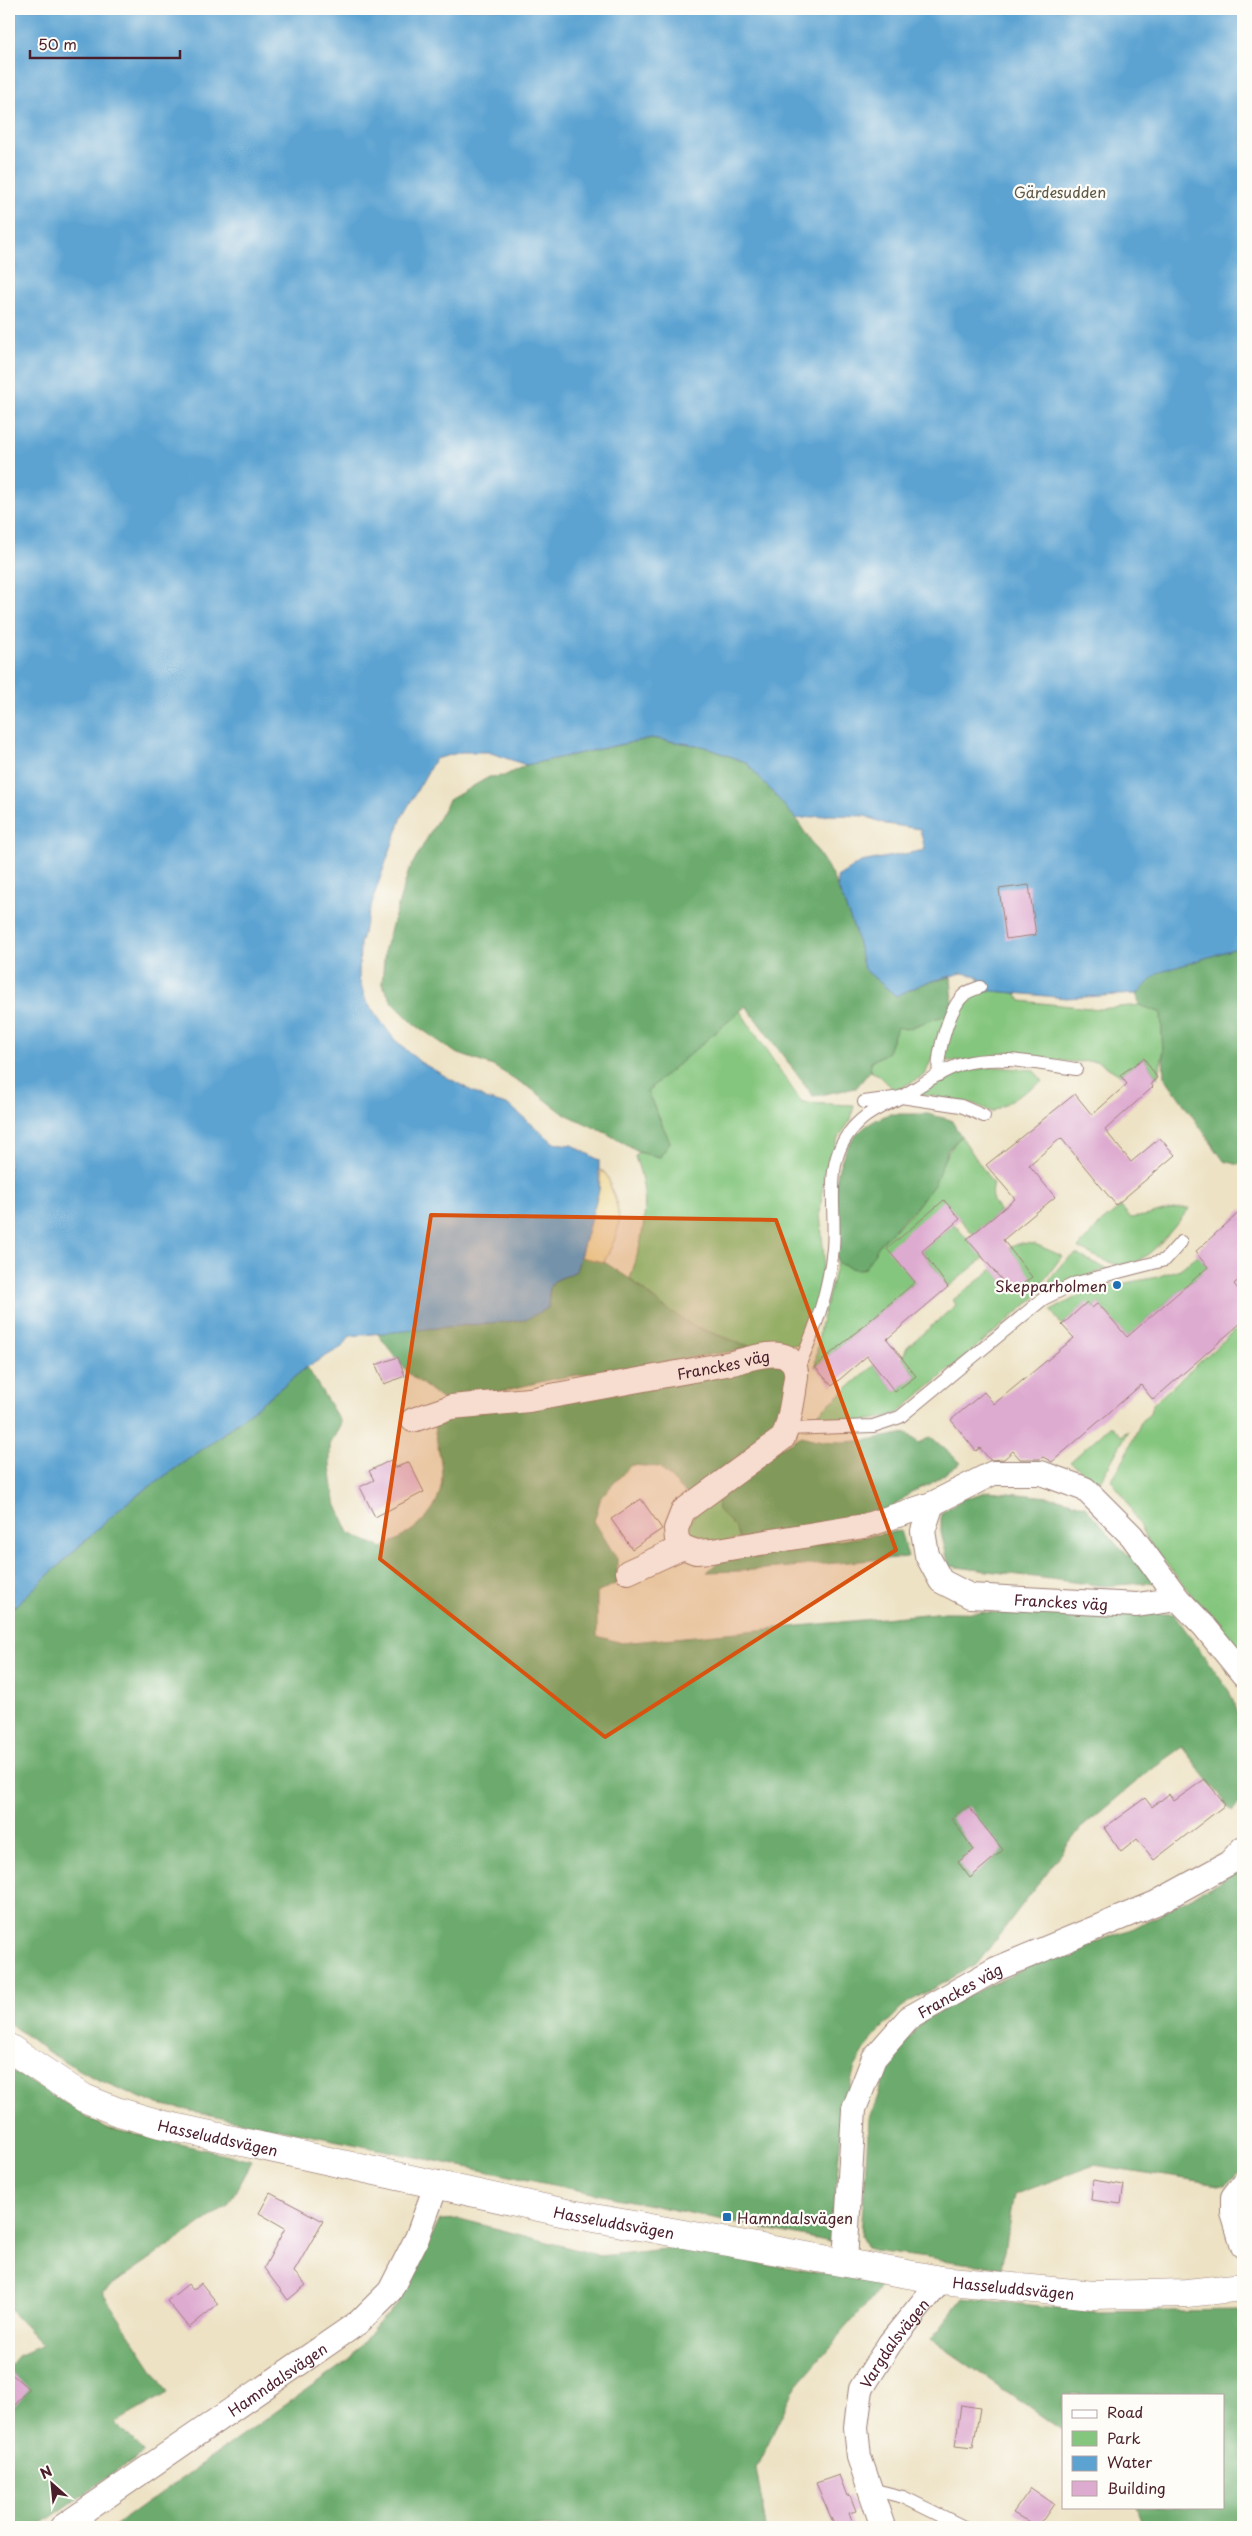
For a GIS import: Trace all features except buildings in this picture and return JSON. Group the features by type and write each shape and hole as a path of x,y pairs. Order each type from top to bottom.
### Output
{"street":[{"name":"Franckes väg","path":"413,1420 451,1407 529,1400 732,1363 764,1355 781,1355 792,1361 796,1372"},
{"path":"796,1372 787,1429 783,1438 757,1459 683,1511 676,1529 677,1540 684,1547 696,1552 712,1551 864,1526 932,1504 993,1472 1041,1473 1085,1489 1132,1536 1178,1598 1204,1626 1243,1674"},
{"name":"Franckes väg","path":"932,1504 923,1531 927,1555 941,1581 970,1596 1137,1605 1178,1598"},
{"path":"628,1572 684,1547"},
{"name":"Franckes väg","path":"844,2262 854,2109 874,2058 909,2018 996,1969 1156,1903 1229,1863 1243,1848"},
{"name":"Hasseluddsvägen","path":"9,2048 84,2098 116,2111 160,2124 437,2183 566,2213 941,2280 1094,2295 1187,2293 1243,2286"},
{"name":"Hamndalsvägen","path":"62,2527 359,2322 390,2291 417,2238 437,2183"},
{"path":"1243,2184 1233,2197 1233,2213 1243,2246"},
{"name":"Vargdalsvägen","path":"883,2527 860,2457 856,2427 862,2389 890,2343 941,2280"}],"lane":[{"path":"939,1075 937,1062 952,1014 966,993 980,987"},
{"path":"796,1372 810,1344 828,1281 833,1248 833,1166 843,1143 862,1119 961,1064 995,1060 1076,1069"},
{"path":"864,1102 900,1097 961,1106 984,1116"},
{"path":"787,1429 873,1426 900,1417 1044,1299 1076,1284 1165,1260 1181,1242"},
{"path":"870,2489 904,2496 964,2527"}],"highlighted area":[{"path":"431,1215 776,1220 896,1550 605,1737 380,1559"}],"green space":[{"path":"651,738 702,746 746,762 796,819 827,866 855,931 864,969 896,996 925,983 951,977 953,1004 949,1014 906,1029 897,1027 888,1052 871,1062 870,1071 856,1088 813,1096 746,1006 647,1091 670,1142 660,1157 638,1152 608,1134 563,1113 533,1090 493,1066 456,1053 414,1024 392,1002 382,984 385,948 409,870 449,800 489,777 504,776 526,765"},
{"path":"1243,946 1243,1166 1224,1161 1164,1076 1161,1013 1139,1005 1137,994 1158,973"},
{"path":"983,990 1016,993 1021,1001 1100,1009 1139,1005 1161,1012 1163,1055 1157,1078 1144,1058 1120,1075 1097,1061 1074,1062 1040,1059 946,1061 942,1057 956,1016 968,994"},
{"path":"740,1011 802,1103 854,1105 851,1120 838,1138 824,1174 820,1213 824,1258 815,1309 803,1344 754,1348 693,1326 662,1306 630,1279 642,1233 645,1203 635,1157 638,1152 660,1157 670,1142 647,1091"},
{"path":"949,1014 925,1075 895,1091 879,1075 870,1071 871,1062 888,1052 897,1026 906,1029"},
{"path":"996,1067 1033,1070 1043,1081 992,1112 975,1104 916,1093 959,1071"},
{"path":"890,1114 928,1114 951,1120 961,1136 948,1150 934,1185 918,1205 880,1244 865,1268 857,1270 837,1263 835,1197 837,1176 843,1156 853,1139 868,1125"},
{"path":"961,1136 993,1184 992,1199 1000,1211 973,1234 944,1201 888,1249 915,1282 815,1367 820,1327 837,1263 857,1270 865,1268 875,1249 919,1204 944,1160"},
{"path":"1121,1207 1131,1218 1174,1209 1190,1208 1151,1252 1132,1263 1118,1265 1078,1248 1102,1222"},
{"path":"954,1224 984,1258 948,1287 922,1251"},
{"path":"1020,1243 1035,1244 1062,1256 1040,1286 1037,1296 898,1413 867,1421 835,1421 814,1417 874,1365 895,1392 916,1376 903,1358 907,1347 956,1305 953,1300 993,1269 1012,1292 1031,1277 1009,1248"},
{"path":"1076,1254 1107,1269 1046,1291 1049,1281 1057,1270"},
{"path":"1198,1255 1208,1267 1127,1337 1098,1303 1092,1308 1087,1303 1062,1325 1051,1311 1089,1290 1157,1277 1180,1269"},
{"path":"580,1257 604,1262 630,1279 662,1306 693,1326 754,1348 553,1379 448,1404 408,1373 377,1333 548,1308 551,1285 553,1282 576,1271"},
{"path":"1243,1323 1243,1658 1147,1540 1125,1498 1111,1480 1122,1463 1142,1420 1149,1415 1153,1404"},
{"path":"769,1361 785,1367 789,1382 782,1424 687,1495 659,1467 631,1465 601,1497 594,1521 617,1559 617,1583 597,1593 597,1636 622,1643 946,1612 1174,1614 1229,1691 1243,1725 1243,1800 1232,1811 1182,1747 1155,1766 1080,1829 977,1964 907,2003 872,2038 855,2067 843,2110 831,2242 153,2103 92,2077 50,2053 9,2023 9,1608 15,1606 124,1505 211,1443 307,1367 341,1423 330,1445 330,1467 335,1501 349,1533 382,1548 413,1529 430,1512 436,1502 442,1477 434,1427 453,1417"},
{"path":"1111,1425 1121,1436 1129,1430 1099,1483 1070,1462"},
{"path":"907,1433 919,1443 931,1437 961,1463 930,1484 911,1492 898,1503 872,1516 740,1539 735,1527 718,1510 717,1496 780,1448 802,1436 815,1440 841,1442 868,1440"},
{"path":"989,1491 1058,1498 1085,1506 1117,1544 1157,1582 1104,1586 949,1566 941,1532 941,1513 963,1499"},
{"path":"717,1496 718,1510 735,1527 740,1539 706,1544 692,1538 688,1527 698,1507"},
{"path":"900,1531 908,1557 741,1571 707,1572 723,1558"},
{"path":"1243,1865 1243,2171 1225,2185 1094,2165 1014,2195 1001,2268 874,2251 867,2247 861,2235 869,2120 890,2063 922,2021 961,1999 1033,1965 1134,1928 1232,1875"},
{"path":"9,2069 106,2128 252,2160 228,2205 102,2292 168,2393 115,2423 144,2452 37,2527 9,2527 9,2412 28,2389 9,2372 9,2367 18,2356 43,2345 9,2309"},
{"path":"460,2219 601,2256 673,2248 884,2284 796,2386 756,2468 766,2527 113,2527 349,2360 377,2325 398,2303 440,2220"},
{"path":"963,2298 1097,2312 1243,2310 1243,2527 1144,2527 1137,2508 1224,2508 1224,2394 1062,2394 1062,2430 931,2339"}],"sand":[{"path":"601,1170 608,1179 616,1201 619,1219 613,1243 604,1262 580,1257 599,1190"}],"water":[{"path":"9,9 1243,9 1243,946 1158,973 1137,994 1066,998 983,990 980,987 978,976 962,973 925,983 896,996 864,969 855,931 838,888 837,877 861,862 925,850 920,829 886,824 865,816 829,815 796,819 746,762 702,746 651,738 526,765 488,752 462,752 435,759 402,817 376,890 360,944 359,979 366,1001 394,1039 420,1062 486,1099 510,1106 554,1143 572,1145 599,1160 599,1190 576,1271 553,1282 548,1308 525,1320 350,1336 342,1347 307,1367 211,1443 124,1505 15,1606 9,1608"}],"place":[{"name":"Skepparholmen","path":"1117,1285"},
{"name":"Hamndalsvägen","path":"727,2217"}],"park label":[{"name":"Gärdesudden","path":"1060,191"}]}
